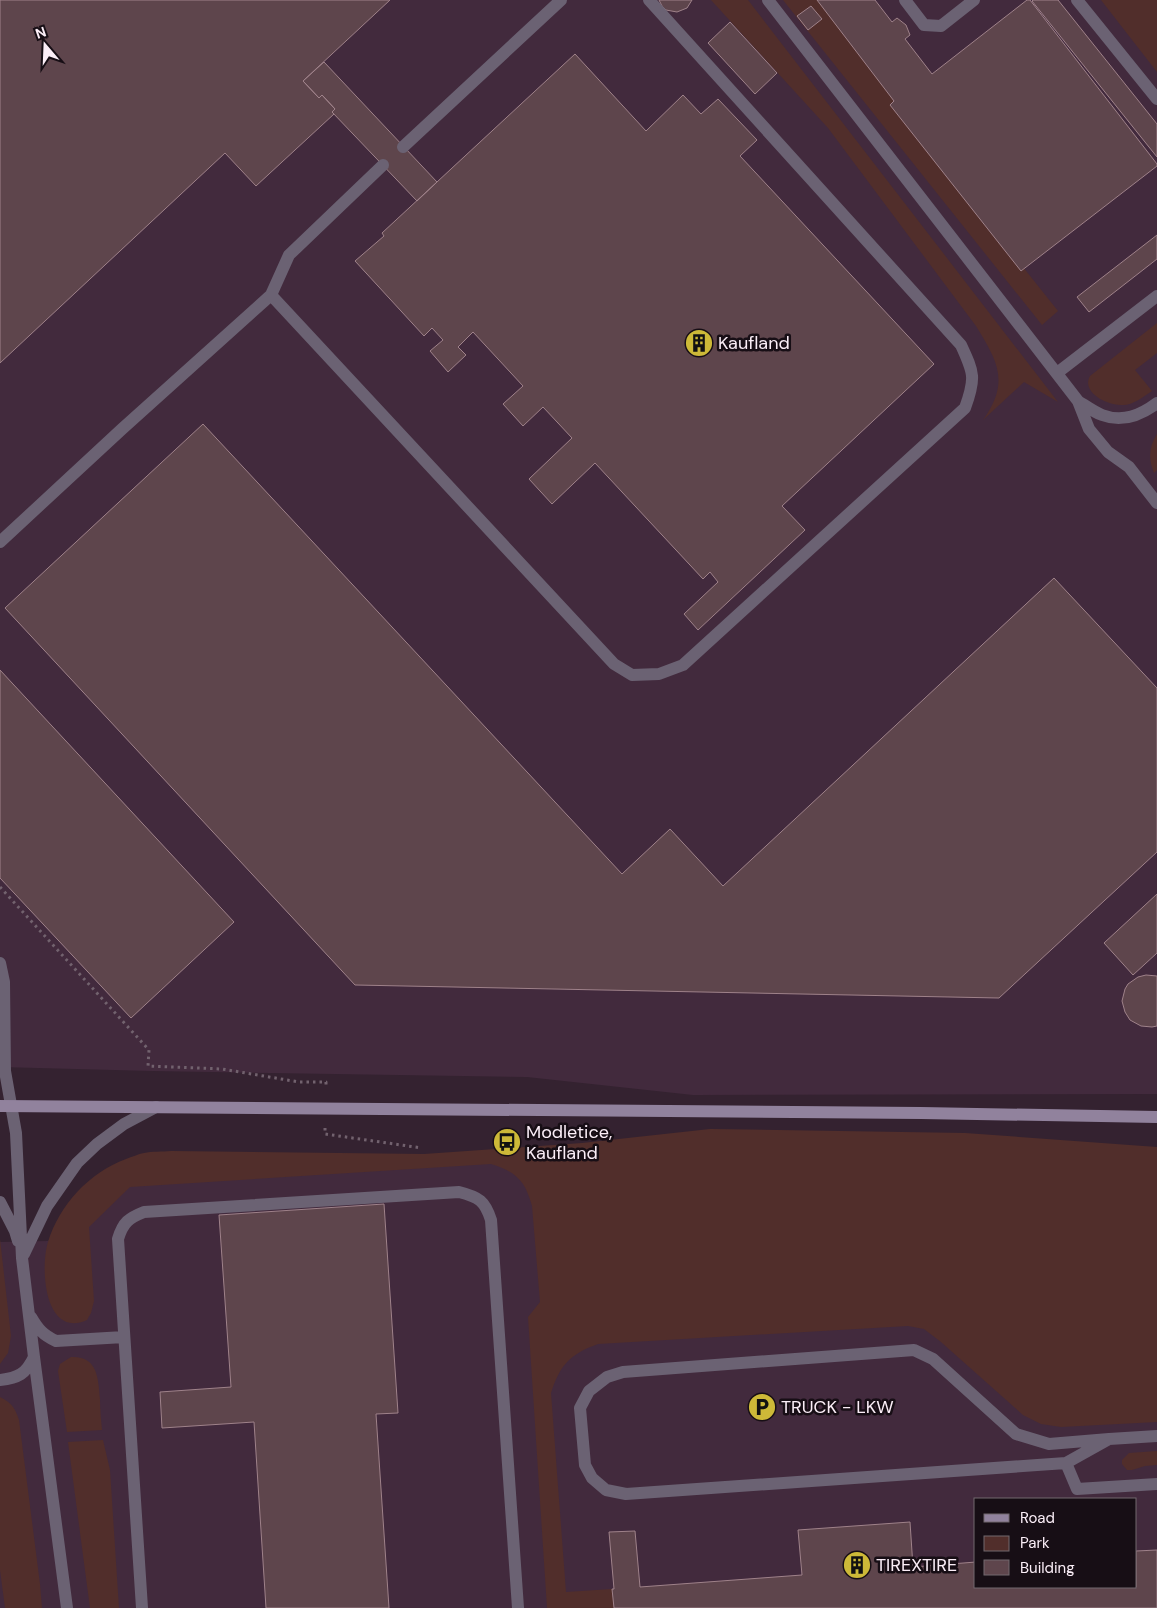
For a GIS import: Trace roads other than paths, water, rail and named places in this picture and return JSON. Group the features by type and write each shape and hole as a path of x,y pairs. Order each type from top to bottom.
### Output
{"main road":[{"path":"5,1106 911,1112 1157,1117"}],"lane":[{"path":"403,147 561,0"},
{"path":"271,295 614,664 632,675 659,674 683,665 966,408 973,387 972,367 962,345 648,0"},
{"path":"768,0 1078,401 1089,429 1108,452 1129,467 1157,503"},
{"path":"904,0 924,25 940,26 974,0"},
{"path":"1077,0 1157,98"},
{"path":"0,542 271,295 289,255 383,165"},
{"path":"1056,373 1157,296"},
{"path":"1078,401 1103,415 1125,418 1144,413 1157,403"},
{"path":"0,963 4,982 5,1106 16,1133 22,1258 67,1608"},
{"path":"22,1258 47,1206 77,1162 124,1124 156,1107"},
{"path":"142,1608 118,1239 121,1227 131,1218 144,1212 459,1192 474,1196 487,1206 491,1220 518,1608"},
{"path":"0,1202 15,1231 22,1258"},
{"path":"29,1312 39,1330 46,1337 56,1341 124,1337"},
{"path":"1109,1439 1066,1463 626,1494 606,1490 592,1478 585,1465 580,1408 589,1391 607,1377 623,1372 914,1350 933,1359 1016,1434 1049,1444 1109,1439 1157,1436"},
{"path":"0,1380 21,1374 28,1368 34,1357"},
{"path":"1066,1463 1078,1489 1157,1484"}],"place":[{"name":"Kaufland","path":"699,343"},
{"name":"Modletice, Kaufland","path":"507,1142"},
{"name":"TRUCK - LKW","path":"762,1407"},
{"name":"TIREXTIRE","path":"857,1565"}]}
